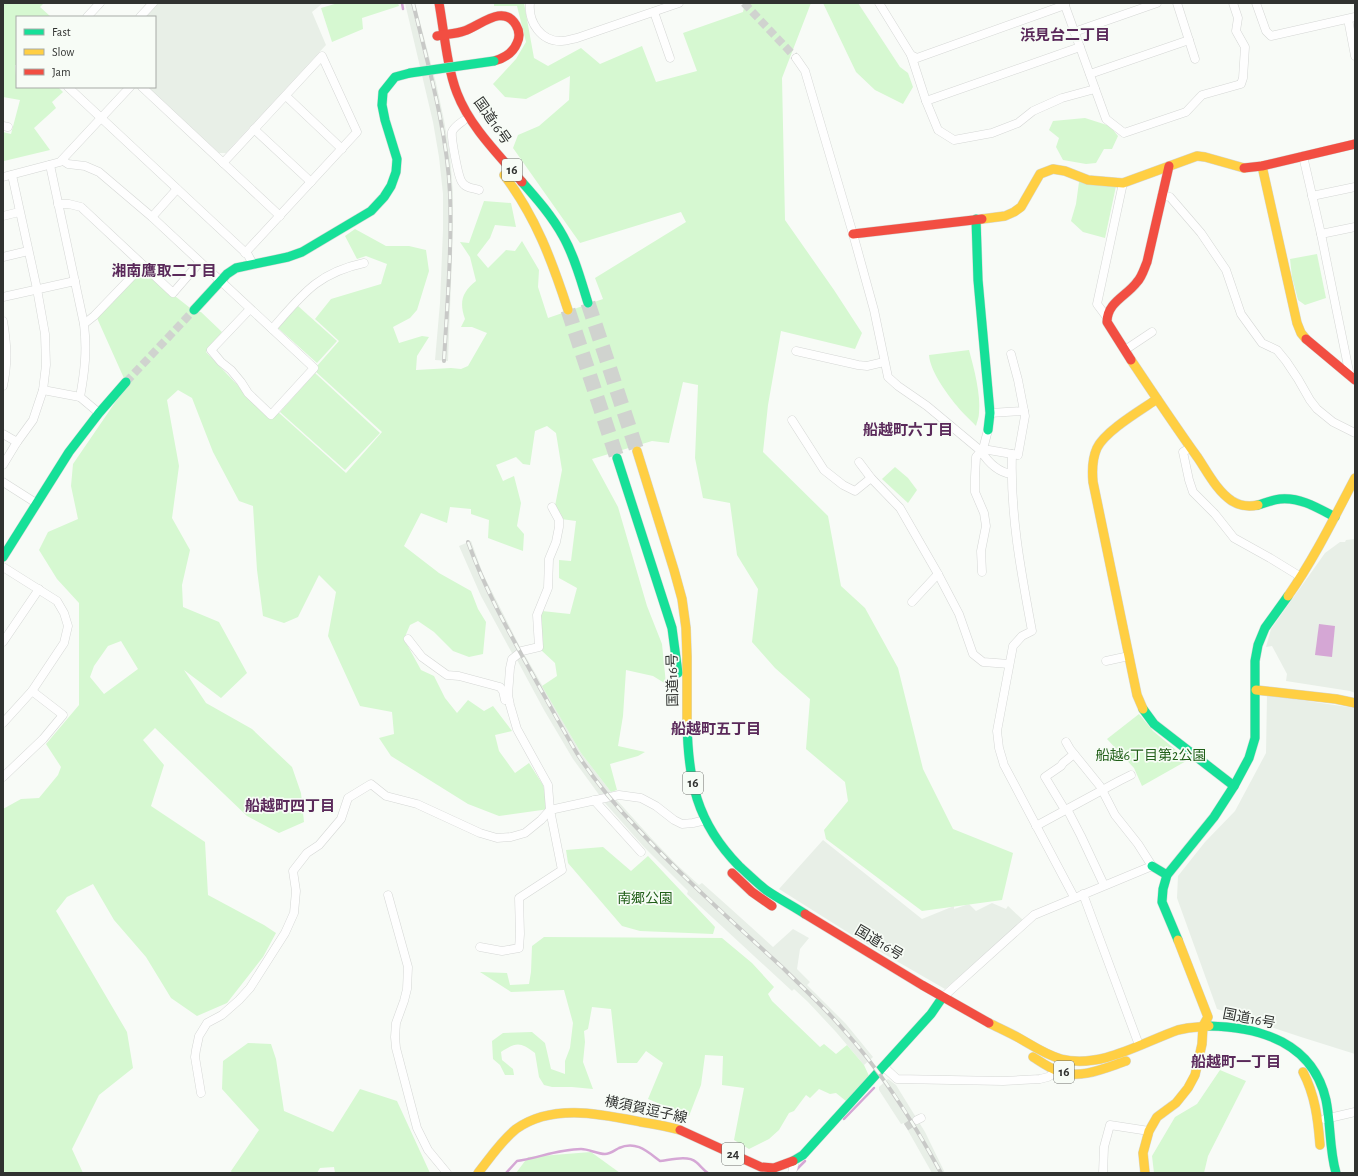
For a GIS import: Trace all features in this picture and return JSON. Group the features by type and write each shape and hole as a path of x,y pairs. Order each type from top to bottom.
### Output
{"main road":[{"name":"国道16号","path":"430,3 454,82 462,103 480,133 551,216 564,237 574,260 588,303"},
{"name":"国道16号","path":"439,3 440,36 445,82 454,106 473,136 512,184 543,238 568,310"},
{"path":"194,310 227,274 236,268 288,257 302,252 371,211 384,197 394,179 397,159 385,120 382,105 383,92 395,77 410,73 502,59 510,54 516,47 519,40 519,33 514,22 503,16 490,17 467,30 440,36"},
{"path":"853,234 1005,216 1014,212 1020,207 1040,174 1053,169 1088,180 1123,183 1197,156 1245,168 1262,166 1355,144"},
{"path":"1169,166 1147,262 1143,273 1138,282 1110,308 1106,316 1107,322 1190,448 1229,500 1245,506 1262,505 1277,500 1287,499 1309,504 1335,517"},
{"path":"1262,166 1297,323 1308,341 1352,378"},
{"path":"976,219 978,280 990,413 988,430"},
{"path":"3,557 69,452 99,413 126,382"},
{"path":"1157,399 1106,435 1098,448 1094,460 1092,469 1093,482 1136,695 1141,708 1145,715 1154,724 1234,786"},
{"name":"国道16号","path":"637,451 653,502 650,519 682,599 686,630 687,743 689,762 702,821 702,833 723,862 752,892 782,912"},
{"name":"国道16号","path":"617,458 672,628 678,671 679,753 685,788 693,812 711,830 728,854 747,874 766,890 937,1002 995,1027 1051,1056 1062,1059 1091,1060 1108,1057 1180,1030 1203,1026 1229,1027 1251,1031 1286,1042 1310,1064 1319,1079 1325,1094 1329,1118 1330,1147 1336,1173"},
{"path":"1145,1173 1143,1153 1149,1131 1157,1117 1176,1103 1188,1088 1194,1075 1202,1044 1199,1036 1208,1017 1184,953 1162,902 1163,889 1167,875 1214,817 1234,786 1249,758 1255,738 1255,661 1258,645 1265,628 1302,577 1355,478"},
{"path":"641,532 642,527 650,519 653,502"},
{"path":"634,512 650,519"},
{"path":"1256,690 1336,699 1355,703"},
{"path":"1152,866 1167,875"},
{"name":"国道16号","path":"937,1002 947,1012"},
{"name":"横須賀逗子線","path":"478,1173 506,1139 520,1126 539,1117 559,1112 603,1114 670,1127 688,1132 763,1168 783,1166 795,1161 803,1155 931,1014 937,1002"},
{"name":"国道16号","path":"1199,1036 1224,1036"},
{"name":"国道16号","path":"1253,1041 1280,1050 1290,1057 1301,1069 1310,1084 1318,1120 1321,1152"},
{"name":"16","path":"1025,1053 1059,1071 1077,1074 1099,1071 1141,1055"}],"street":[{"path":"88,16 100,3"},
{"path":"141,16 153,3"},
{"path":"530,3 532,22 537,30 544,36 554,41 563,41 679,3"},
{"path":"879,3 911,54 926,100 938,130 954,140 992,133 1018,123 1034,112 1062,98 1095,89"},
{"path":"1074,32 1157,3"},
{"path":"1177,3 1195,59"},
{"path":"911,54 917,58 1064,4 1106,119 1124,133 1186,112 1202,95 1241,84 1246,47 1236,31 1238,18 1233,3"},
{"path":"1256,3 1266,31 1271,36 1351,18 1355,56"},
{"path":"654,12 670,58"},
{"path":"1090,74 1189,40"},
{"path":"926,100 1080,47"},
{"path":"223,163 322,56 357,132 245,253"},
{"path":"796,58 805,71 853,234 874,310 888,377 982,450 986,459 1002,473 1011,474"},
{"path":"69,88 248,255 253,264"},
{"path":"3,176 60,162 129,88"},
{"path":"143,88 280,216"},
{"path":"286,96 342,149"},
{"path":"463,121 454,128 452,136 458,171 462,183 466,186 479,190"},
{"path":"254,130 311,182"},
{"path":"1303,156 1352,378"},
{"path":"62,160 68,164 85,166 100,172 152,217 199,263 221,282 314,368 271,415 248,394 241,382 231,370 221,362 211,350 250,309"},
{"path":"50,165 84,324 86,344 85,370 80,397"},
{"path":"3,465 33,420 43,390 46,365 45,334 37,289 12,175"},
{"path":"1106,316 1097,304 1123,183"},
{"path":"1312,196 1355,187"},
{"path":"152,217 177,189"},
{"path":"1162,195 1170,197 1201,233 1226,270 1241,314 1262,343 1277,350 1286,361 1317,409 1333,422 1355,433"},
{"path":"58,204 69,204 81,207 173,293 199,263"},
{"path":"3,216 19,212"},
{"path":"1321,234 1355,227"},
{"path":"3,257 28,251"},
{"path":"272,329 308,288 322,278 348,266 364,263"},
{"path":"84,324 94,316 143,265"},
{"path":"3,297 75,281"},
{"path":"3,322 7,347 3,386"},
{"path":"1126,350 1152,332"},
{"path":"796,351 858,365 867,366 884,362"},
{"path":"982,450 1018,455 1025,416 1011,354"},
{"path":"43,390 80,397 99,413"},
{"path":"990,413 1024,411"},
{"path":"792,420 824,470 843,485 855,491 871,478"},
{"path":"982,572 981,551 986,526 984,513 975,492 976,457 982,450 988,430"},
{"path":"3,434 17,442"},
{"path":"1190,448 1183,452 1193,492 1215,514 1234,538 1302,577"},
{"path":"1012,454 1011,474 1019,561 1032,630 1022,636 1013,646 997,731 999,748 1004,765 1074,897"},
{"path":"859,462 871,478 900,508 959,614 974,654 983,662 1009,664"},
{"path":"3,482 36,503"},
{"path":"480,948 502,951 519,948 519,898 562,870 550,810 548,785 517,729 508,695 509,673 512,659 522,651 539,647 537,615 548,588 550,559 559,527 559,520 552,507"},
{"path":"3,567 57,601 64,613 68,626 64,643 32,691 3,722"},
{"path":"912,602 938,574"},
{"path":"3,642 39,589"},
{"path":"408,638 422,657 446,675 459,676 500,686 505,700 510,705"},
{"path":"1106,661 1128,656"},
{"path":"3,777 43,739 62,715 32,691"},
{"path":"937,1002 992,952 1028,922 1034,915 1074,897 1152,866 1138,844 1115,815 1093,777 1070,750 1066,742"},
{"path":"1074,754 1061,766 1045,777 1081,836 1104,885"},
{"path":"1036,826 1131,775"},
{"path":"201,1093 195,1056 199,1036 207,1023 222,1015 250,988 285,933 294,913 296,891 293,871 306,852 319,845 341,819 348,798 371,784 386,796 417,804 480,833 496,838 511,837 525,832 541,820 550,810 619,795 637,796 656,806 674,820 682,824 702,821"},
{"path":"594,800 641,852"},
{"path":"1083,894 1139,1045"},
{"path":"388,895 408,967 407,989 396,1023 396,1048 417,1128 428,1150 447,1173"},
{"path":"884,1067 896,1079 1003,1081 1040,1079 1048,1077 1059,1071"},
{"path":"1318,1120 1355,1112"},
{"path":"1103,1173 1104,1148 1110,1125 1149,1131"},
{"path":"792,1173 795,1161"},
{"path":"750,1163 768,1173"}],"shaded area":[{"path":"158,3 323,3 312,12 326,45 226,153 219,153 148,88 156,88 156,16 146,16"},
{"path":"405,3 415,3 436,83 450,155 453,193 453,231 448,361 435,360 440,303 443,230 443,194 439,157 433,122"},
{"path":"1355,539 1355,693 1286,681 1287,674 1272,646 1266,647 1271,629 1325,553 1340,542"},
{"path":"471,541 483,574 521,649 513,655 481,596 459,546"},
{"path":"1319,624 1335,626 1332,657 1315,655"},
{"path":"523,652 581,753 611,792 600,796 573,759 516,658"},
{"path":"1267,695 1355,708 1355,1054 1217,1009 1177,898 1178,876 1205,842 1235,811 1266,753"},
{"path":"615,798 676,864 699,885 702,883 773,947 793,929 809,938 800,949 797,969 810,982 807,985 846,1024 873,1057 864,1065 808,1002 794,989 792,991 687,894 688,891 644,847 605,803"},
{"path":"823,840 922,919 954,906 954,909 969,904 976,911 992,903 1006,909 1008,906 1024,921 945,989 860,940 779,889"},
{"path":"888,1079 896,1085 925,1132 945,1173 932,1173 904,1123 901,1124 879,1090 879,1087"}],"green space":[{"path":"3,3 44,3 40,7 50,16 16,16 15,65 16,88 59,88 63,92 52,102 56,108 34,128 50,150 3,160 3,132 11,134 20,100 3,97"},
{"path":"338,3 398,3 399,6 362,18 363,29 332,42 321,8"},
{"path":"494,3 524,3 534,58 548,66 581,48 600,64 642,46 656,82 697,71 683,33 743,12 745,3 811,3 782,78 785,220 862,333 855,349 781,331 768,405 763,452 828,516 841,586 865,608 898,668 923,769 953,829 1013,853 1002,900 922,911 826,839 824,830 848,801 845,782 806,749 810,699 775,668 752,642 758,589 737,555 730,503 703,498 695,458 698,385 683,382 669,443 652,441 592,459 618,507 647,606 662,644 666,684 653,676 626,670 623,716 618,746 645,752 638,756 610,764 617,790 611,792 581,753 542,686 557,676 555,663 541,650 539,618 542,611 570,614 577,588 559,578 559,560 571,561 576,521 561,519 555,506 562,470 556,433 547,426 535,431 530,465 523,464 516,457 496,465 503,481 514,476 521,503 517,526 524,534 523,551 488,538 489,520 471,514 471,509 450,507 447,523 421,513 404,546 439,573 471,591 478,609 486,622 483,654 469,657 453,651 434,632 418,621 410,625 404,639 421,670 434,676 445,698 457,713 468,700 484,711 493,706 512,731 495,735 499,751 515,773 529,763 543,785 549,809 499,816 468,804 391,756 379,738 394,734 392,712 360,706 328,636 336,592 319,575 298,617 284,623 263,616 257,570 253,506 239,501 213,452 192,398 178,390 167,400 179,466 172,518 190,550 182,585 183,607 219,622 247,673 221,698 184,670 206,703 252,729 292,767 301,793 304,822 279,833 247,816 155,728 143,740 164,765 151,806 205,842 208,895 276,933 263,957 227,1003 197,1016 171,998 146,957 114,920 93,884 67,897 56,911 127,1032 133,1068 99,1095 72,1149 83,1173 3,1173 3,809 21,799 39,798 58,775 61,767 46,744 79,705 79,603 57,579 39,550 48,532 78,519 71,486 73,464 127,385 97,318 143,271 194,311 201,312 222,332 206,352 264,413 271,419 278,412 346,473 382,432 315,371 317,366 339,341 315,319 331,299 381,284 387,264 366,256 357,259 345,236 355,229 386,246 409,246 426,250 429,271 417,310 410,318 393,327 399,343 422,336 429,337 417,356 416,370 451,368 461,369 468,366 487,333 472,327 461,327 465,319 462,307 463,298 471,285 476,281 470,257 460,242 469,243 484,201 511,203 516,227 495,225 490,238 477,255 488,268 506,250 515,251 522,241 539,270 538,287 548,318 603,299 595,278 686,222 681,212 580,243 513,148 518,135 539,126 569,100 570,76 526,99 505,97 493,84 516,59 526,42 517,6 494,6","holes":["121,641 138,669 104,694 90,677 94,666 108,646"]},
{"path":"823,3 858,3 900,67 908,73 913,87 903,104 875,90 856,72"},
{"path":"1085,118 1110,126 1118,136 1112,149 1104,149 1096,163 1086,164 1063,160 1056,147 1059,138 1049,130 1053,121"},
{"path":"1079,182 1116,186 1105,238 1083,232 1071,221 1076,204"},
{"path":"1317,254 1326,298 1305,305 1298,300 1292,277 1290,259"},
{"path":"298,306 337,341 317,363 278,328"},
{"path":"969,350 979,398 979,415 976,426 959,409 944,389 932,368 929,355"},
{"path":"315,373 380,433 345,470 280,412"},
{"path":"895,467 908,478 917,490 908,503 882,479"},
{"name":"船越6丁目第2公園","path":"1139,714 1153,731 1188,760 1142,786 1134,768 1107,739"},
{"name":"南郷公園","path":"603,847 631,871 648,856 715,927 713,934 640,931 622,926 568,863 566,850"},
{"path":"544,937 722,938 752,963 774,987 768,994 772,1001 820,1047 824,1044 836,1054 847,1045 864,1065 869,1076 846,1101 836,1093 830,1094 819,1089 810,1098 806,1095 794,1111 789,1113 779,1130 769,1139 749,1149 734,1140 744,1088 722,1085 723,1056 705,1055 701,1085 689,1116 648,1099 663,1063 646,1051 637,1063 617,1063 611,1009 592,1007 588,1029 584,1031 585,1042 583,1062 593,1089 552,1087 544,1085 539,1077 535,1053 522,1045 511,1046 501,1052 502,1060 513,1069 514,1075 505,1075 500,1065 493,1059 492,1041 503,1033 532,1032 545,1043 551,1069 565,1074 565,1061 570,1048 573,1023 564,990 511,992 480,972 507,973 510,985 529,984 532,946"},
{"path":"248,1043 271,1044 276,1059 284,1111 333,1132 360,1089 397,1101 430,1173 335,1173 334,1167 320,1168 317,1173 232,1173 231,1171 259,1130 222,1089 223,1061"},
{"path":"1220,1070 1246,1081 1208,1156 1204,1173 1154,1173 1152,1156 1175,1117 1197,1104"},
{"path":"591,1152 620,1173 516,1173 528,1157"}],"waterway":[{"path":"402,3 403,9"},
{"path":"844,1119 874,1088"},
{"path":"506,1173 517,1161 557,1152 581,1149 605,1154 631,1145 641,1148 660,1161 679,1158 693,1160 708,1173"},
{"path":"796,1170 805,1161"}],"tunnel":[{"path":"744,3 796,58"},
{"path":"588,303 637,451"},
{"path":"126,382 194,310"},
{"path":"568,310 617,458"},
{"path":"906,1127 917,1120"}],"railway":[{"path":"413,3 431,74 441,122 448,170 450,194 450,236 444,361"},
{"path":"468,542 490,595 507,629 578,755 591,774 620,810 653,846 821,1005 857,1045 884,1080 908,1116 941,1173"}],"traffic: fast":[{"path":"410,73 494,61"},
{"path":"194,310 227,274 236,268 288,257 302,252 371,211 384,197 391,186 396,172 397,159 385,120 382,105 383,92 395,77 410,73"},
{"path":"522,182 539,201 563,236 574,261 588,303"},
{"path":"976,219 978,280 990,413 988,430"},
{"path":"3,557 69,452 99,413 126,382"},
{"path":"617,458 672,628 678,673"},
{"path":"1258,505 1280,499 1302,501 1335,517"},
{"path":"1178,940 1162,902 1163,889 1167,875 1214,817 1234,786 1249,758 1255,738 1255,661 1258,645 1265,628 1288,596"},
{"path":"1143,709 1154,724 1234,786"},
{"path":"687,721 690,762 697,799 713,833 724,850 759,884 766,890 805,914"},
{"path":"1152,866 1167,875"},
{"path":"793,1161 803,1155 931,1014 942,998"},
{"path":"1209,1026 1247,1030 1265,1035 1282,1042 1297,1052 1310,1065 1319,1080 1326,1100 1332,1155 1336,1173"}],"traffic: slow":[{"path":"982,219 1005,216 1014,212 1021,207 1040,174 1053,169 1065,171 1088,180 1123,183 1197,156 1244,168"},
{"path":"1262,166 1297,323 1301,333 1306,339"},
{"path":"504,175 534,223 556,274 568,310"},
{"path":"1131,360 1172,422 1222,492 1238,504 1248,506 1258,505"},
{"path":"1143,709 1137,695 1093,482 1093,461 1095,452 1101,441 1124,421 1157,399"},
{"path":"637,451 682,599 686,628 687,721"},
{"path":"1288,596 1315,553 1355,478"},
{"path":"1256,690 1336,699 1355,703"},
{"path":"1145,1173 1143,1153 1149,1131 1157,1117 1176,1103 1188,1088 1195,1075 1202,1044 1203,1026 1208,1017 1178,940"},
{"path":"989,1023 1050,1055 1061,1059 1076,1061 1091,1061 1106,1058 1178,1030 1209,1026"},
{"path":"1033,1057 1055,1070 1075,1074 1084,1074 1101,1070 1126,1061"},
{"path":"1303,1072 1315,1107 1320,1145"},
{"path":"478,1173 501,1144 516,1129 530,1121 545,1116 561,1113 593,1114 660,1125 680,1130"}],"traffic: jam":[{"path":"439,3 446,49 457,93 477,129 522,182"},
{"path":"437,36 461,32 491,18 505,16 511,19 516,25 519,38 511,52 505,57 494,61"},
{"path":"1244,168 1262,166 1355,144"},
{"path":"1131,360 1107,322 1108,315 1114,304 1133,287 1143,273 1147,262 1169,166"},
{"path":"853,234 982,219"},
{"path":"1306,339 1355,380"},
{"path":"732,873 752,892 772,906"},
{"path":"805,914 922,985 989,1023"},
{"path":"680,1130 761,1167 774,1168 793,1161"}],"district":[{"name":"浜見台二丁目","path":"1065,35"},
{"name":"湘南鷹取二丁目","path":"164,271"},
{"name":"船越町六丁目","path":"908,430"},
{"name":"船越町五丁目","path":"716,729"},
{"name":"船越町四丁目","path":"290,806"},
{"name":"船越町一丁目","path":"1236,1062"}]}
